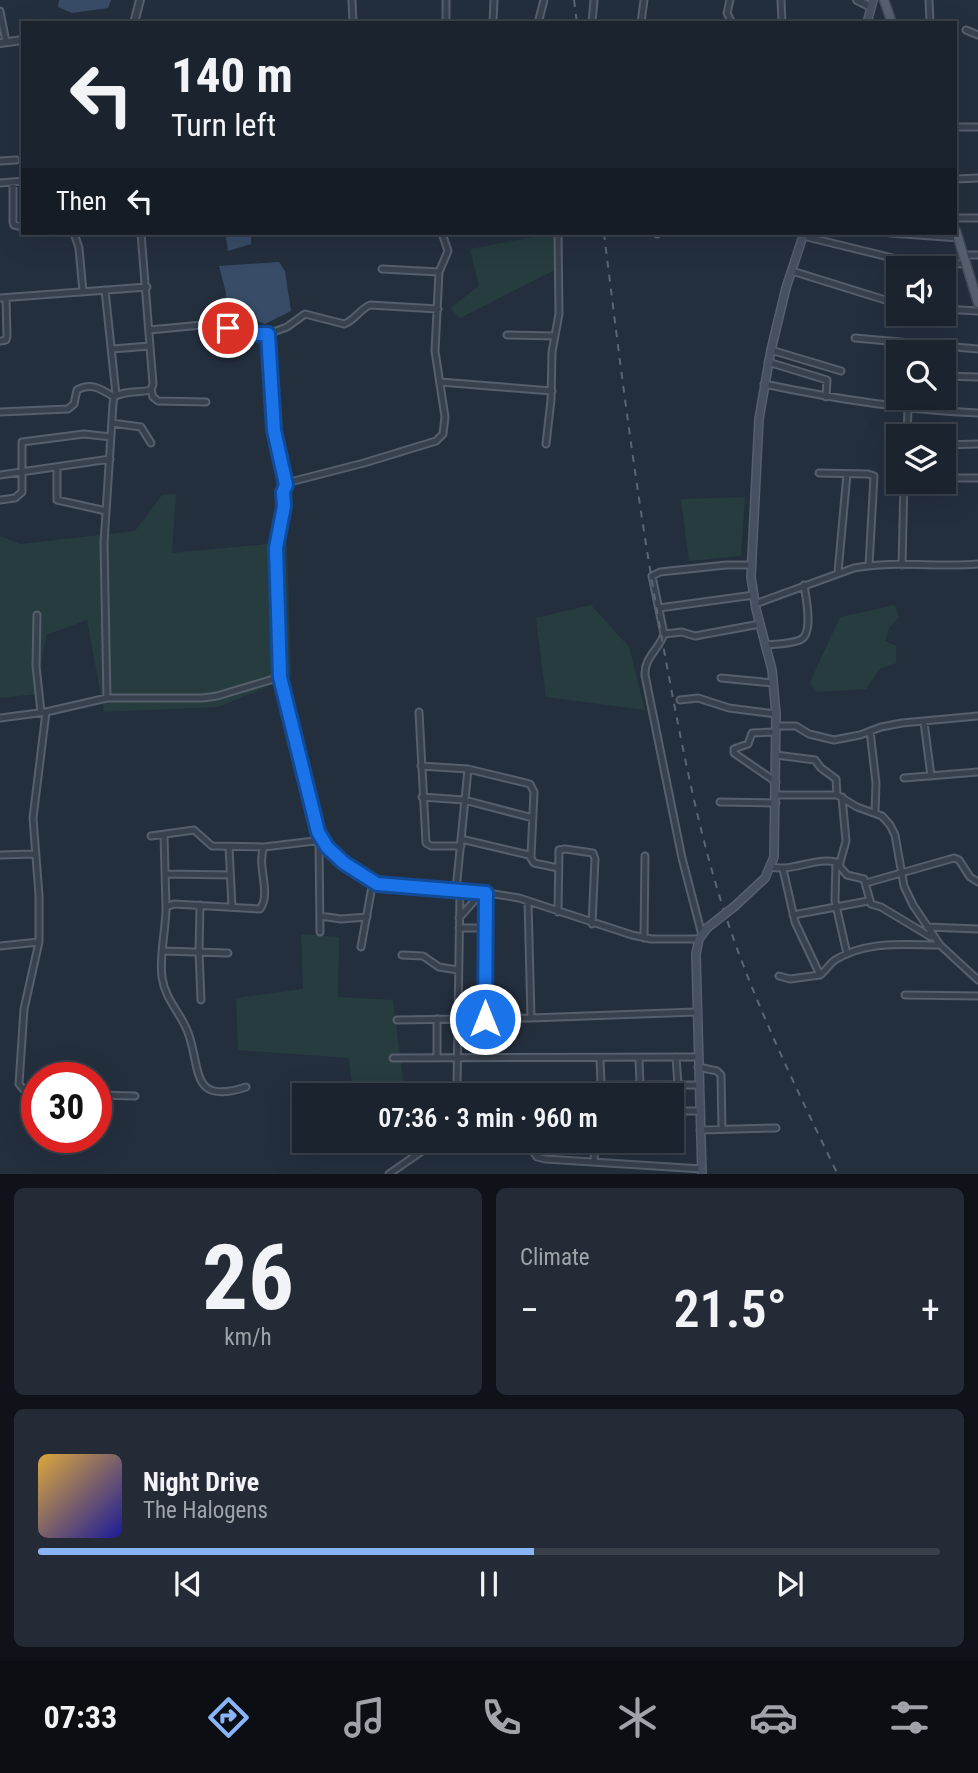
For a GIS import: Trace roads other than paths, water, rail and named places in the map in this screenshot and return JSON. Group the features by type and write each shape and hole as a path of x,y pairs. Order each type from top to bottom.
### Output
{"main road":[{"path":"884,0 891,21"},
{"path":"868,21 872,4"},
{"path":"957,234 978,303"},
{"path":"702,1172 696,954 700,937 707,928 765,878 774,857 776,713 773,682 754,600 752,565 759,419 764,384 804,235"}],"street":[{"path":"136,21 140,0"},
{"path":"352,0 353,21"},
{"path":"446,0 446,21"},
{"path":"494,0 494,21"},
{"path":"539,21 544,0"},
{"path":"593,21 594,0"},
{"path":"641,21 644,0"},
{"path":"730,0 727,13 731,21"},
{"path":"781,0 782,21"},
{"path":"857,0 872,4"},
{"path":"929,0 930,21"},
{"path":"0,11 3,43 21,40"},
{"path":"966,30 978,35"},
{"path":"957,127 978,127"},
{"path":"0,161 16,160"},
{"path":"957,179 978,178"},
{"path":"0,184 21,181"},
{"path":"13,182 13,222 21,226"},
{"path":"957,218 978,218"},
{"path":"75,235 79,248 83,292"},
{"path":"141,235 153,397 158,401 206,402"},
{"path":"286,485 436,440 443,435 445,426 435,351 439,272 447,251 443,235"},
{"path":"546,444 552,391 551,360 559,314 558,235"},
{"path":"808,235 909,262 965,260 978,255"},
{"path":"382,270 439,272"},
{"path":"792,271 886,300"},
{"path":"0,341 6,340 3,298 147,287"},
{"path":"105,290 115,396 104,542 107,698"},
{"path":"149,330 202,325 268,334 287,327 305,313 344,324 370,305 438,309"},
{"path":"956,310 978,311"},
{"path":"268,334 274,430 286,485 276,548 280,677 313,817 321,840 320,932"},
{"path":"507,335 555,336"},
{"path":"855,338 978,349"},
{"path":"111,349 150,346"},
{"path":"771,350 841,371"},
{"path":"768,362 827,380 826,397"},
{"path":"956,376 978,377"},
{"path":"440,382 552,391"},
{"path":"764,384 886,406"},
{"path":"0,412 68,409 74,404 75,392 85,386 96,387 115,396 152,390"},
{"path":"926,410 978,413"},
{"path":"112,424 141,427 151,443"},
{"path":"0,500 19,496 23,488 22,442 83,435 111,438"},
{"path":"956,445 978,444"},
{"path":"0,475 110,459"},
{"path":"57,468 57,500 106,511"},
{"path":"819,474 874,476 869,565"},
{"path":"838,572 847,474"},
{"path":"956,478 978,478"},
{"path":"902,565 904,494"},
{"path":"659,608 754,600 838,572 869,565 978,564"},
{"path":"321,840 344,863 375,883 385,886 458,890 527,901 644,938 700,937 645,675 647,661 664,634 652,576 656,572 752,565"},
{"path":"765,645 804,638 808,626 804,585"},
{"path":"21,1086 24,1009 39,943 34,800 43,749 44,712 36,666 37,615"},
{"path":"664,634 682,632 695,636 760,624"},
{"path":"0,718 44,712 107,698 217,696 280,677"},
{"path":"721,678 773,682"},
{"path":"680,700 698,698 729,708 776,713"},
{"path":"419,712 426,843 431,846 461,846"},
{"path":"776,782 734,753 737,748 748,744 752,733 796,726 826,740 847,738 893,724 978,716"},
{"path":"924,722 931,776"},
{"path":"870,732 876,783 875,813"},
{"path":"776,755 815,760 836,779 846,841 834,881 836,907 847,954"},
{"path":"421,766 468,769 530,784 534,792 531,856 534,863 558,867"},
{"path":"457,1083 458,890 468,769"},
{"path":"904,778 978,772"},
{"path":"720,802 840,796 887,820 895,835 907,895 938,942 978,980"},
{"path":"422,797 464,800 533,818"},
{"path":"151,836 194,830 212,846 229,847 264,847 321,840"},
{"path":"164,835 166,907 161,966 165,995 187,1030 201,1080 215,1093 227,1093 246,1087"},
{"path":"461,839 531,856"},
{"path":"229,847 232,907"},
{"path":"166,907 174,904 260,909 264,905 261,859 264,847"},
{"path":"558,912 558,853 562,849 590,852 595,855 592,923"},
{"path":"0,855 35,854"},
{"path":"644,938 645,856"},
{"path":"866,883 902,875 954,858 959,860 970,877 978,882"},
{"path":"771,867 783,869 826,861 838,864 847,875 861,877 866,883 868,901"},
{"path":"783,869 793,915 820,975"},
{"path":"166,874 230,875"},
{"path":"361,947 375,883"},
{"path":"459,918 484,893"},
{"path":"484,893 485,1019"},
{"path":"527,901 531,1018"},
{"path":"793,915 868,901 938,942"},
{"path":"200,905 201,1000"},
{"path":"320,916 341,919 366,917"},
{"path":"926,926 978,929"},
{"path":"459,928 486,929"},
{"path":"779,976 796,979 820,975 834,961 870,946 938,942"},
{"path":"0,946 39,943"},
{"path":"163,951 229,953"},
{"path":"402,954 423,956 439,967 458,970"},
{"path":"905,995 978,996"},
{"path":"397,1020 696,1012"},
{"path":"436,1019 437,1058"},
{"path":"676,1057 678,1083"},
{"path":"393,1058 697,1057"},
{"path":"600,1058 601,1083"},
{"path":"639,1058 640,1083"},
{"path":"698,1067 718,1071 721,1075 722,1129"},
{"path":"684,1085 699,1085"},
{"path":"112,1096 135,1097"},
{"path":"684,1111 699,1111"},
{"path":"700,1130 776,1128"},
{"path":"388,1174 425,1149 436,1147 527,1147 541,1159 702,1172"},
{"path":"594,1153 594,1163"}],"water":[{"path":"59,0 111,0 108,8 72,13 58,7"},
{"path":"226,236 251,236 251,244 228,251"},
{"path":"279,262 285,271 291,311 265,324 254,320 228,324 224,316 226,293 219,266"}],"railway":[{"path":"574,0 577,21"},
{"path":"604,235 650,566 682,744 705,845 746,973 838,1174"}]}
